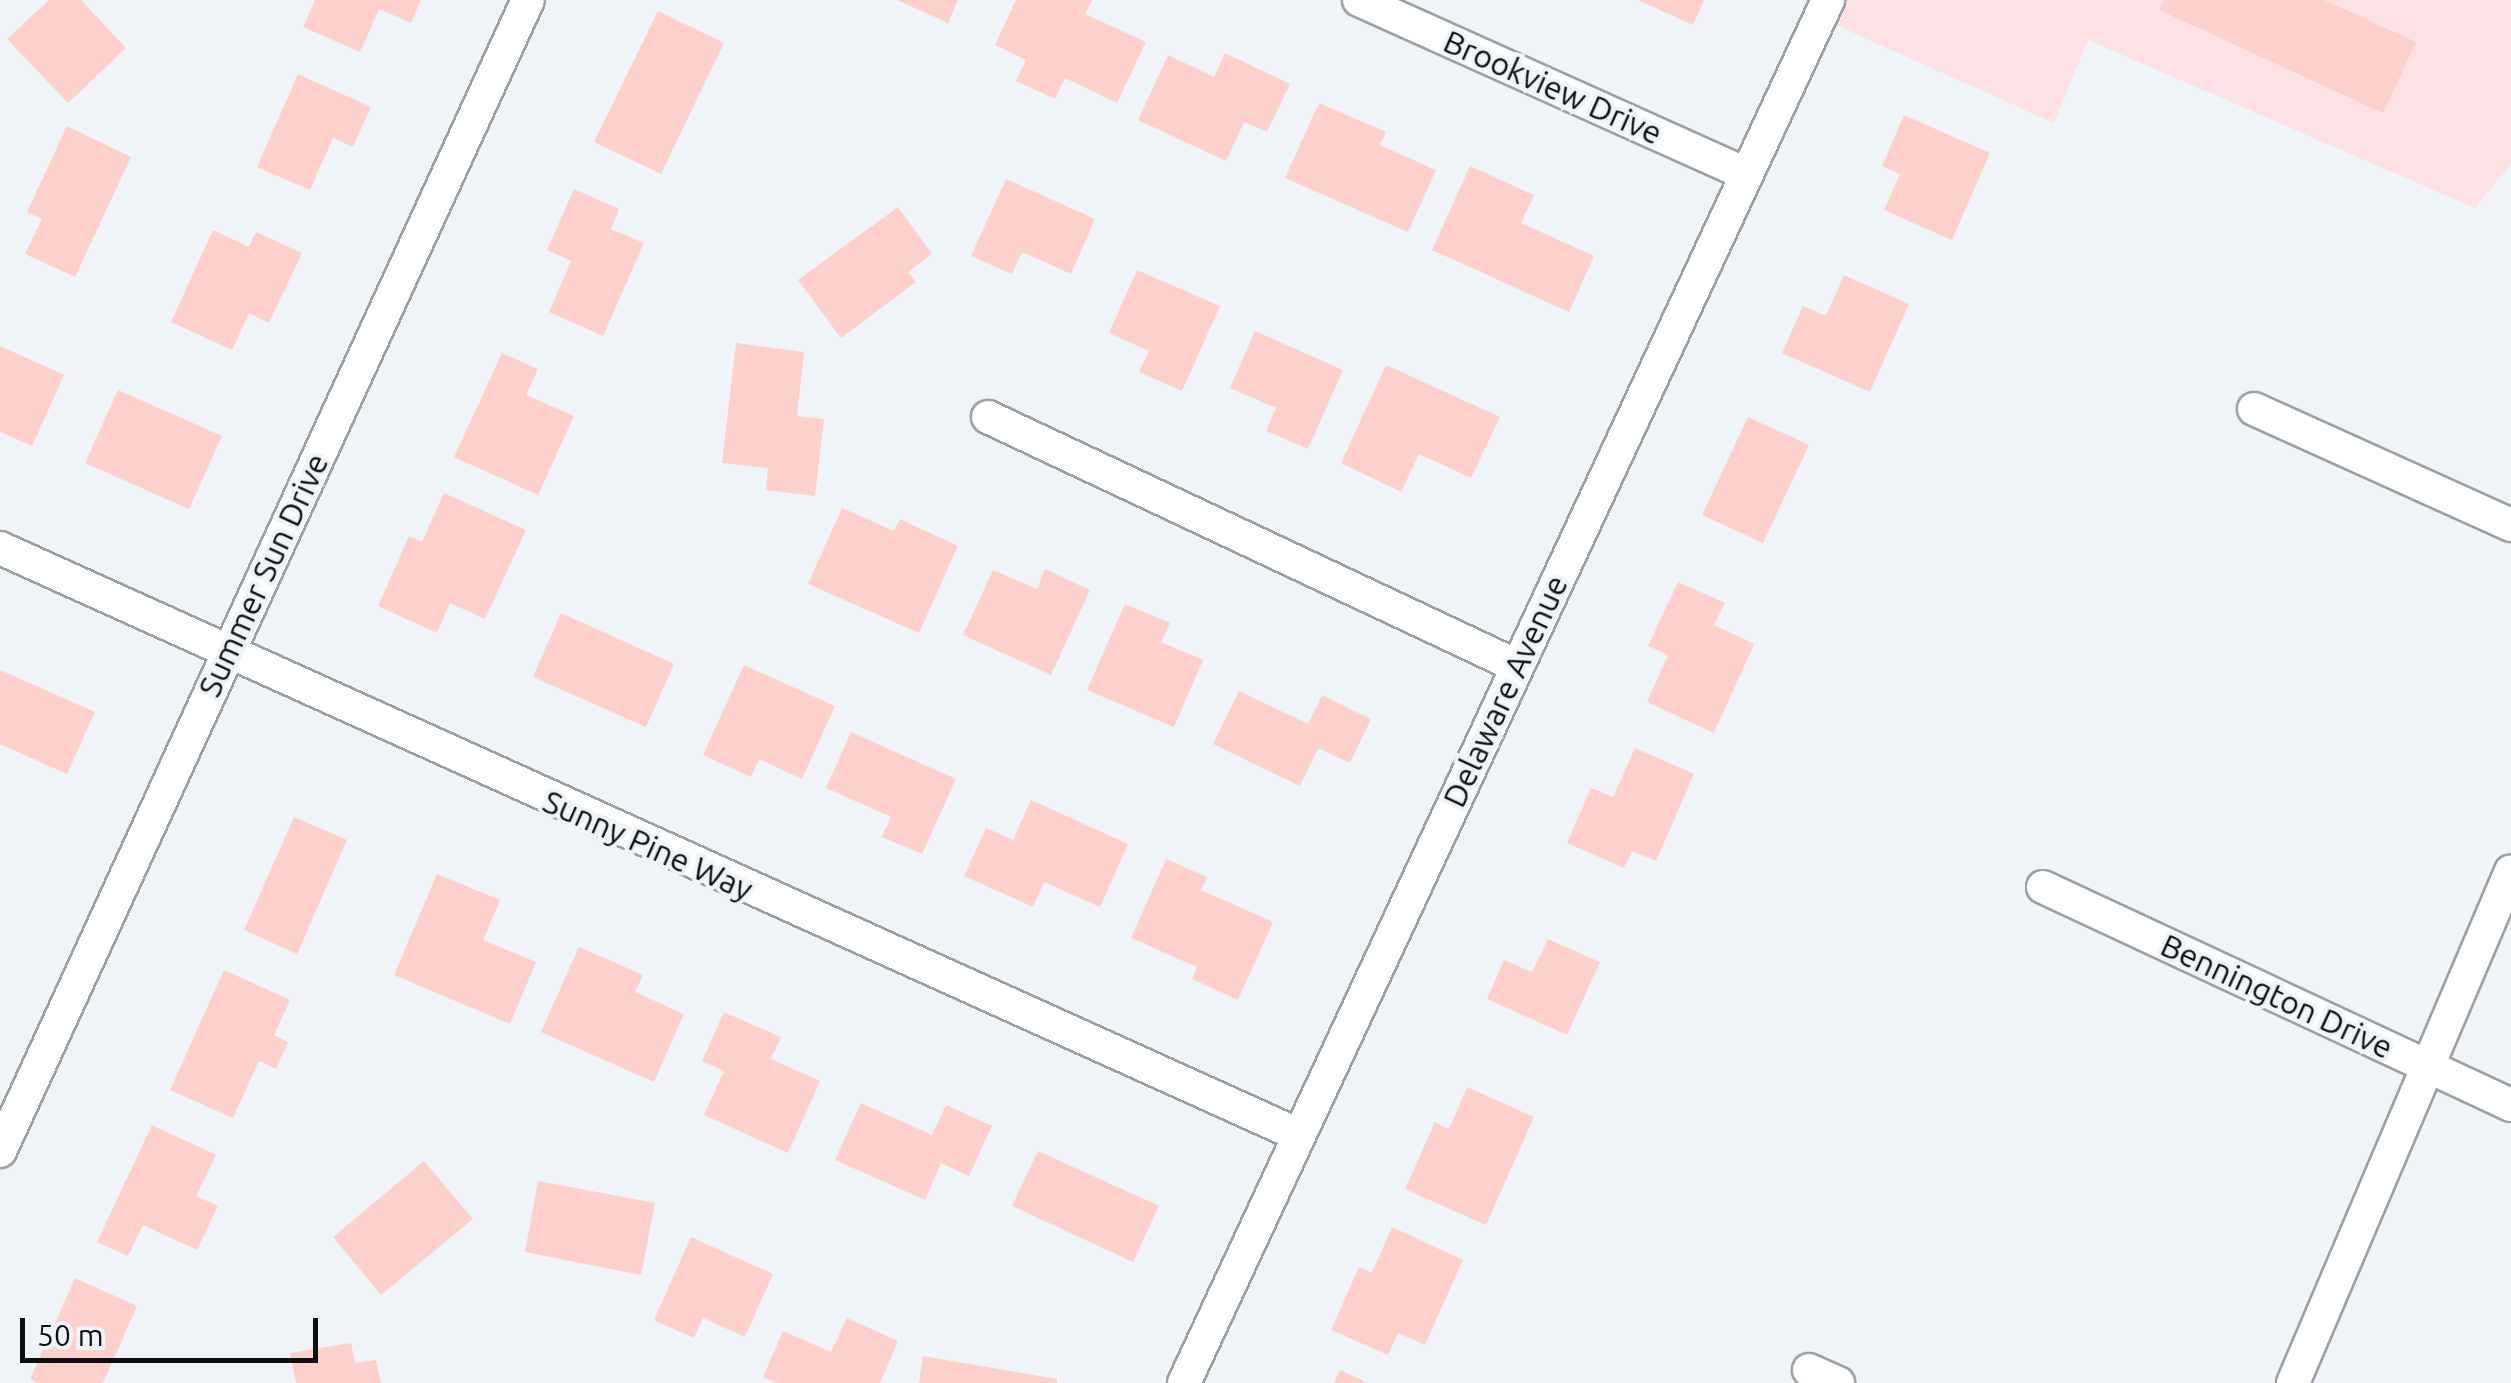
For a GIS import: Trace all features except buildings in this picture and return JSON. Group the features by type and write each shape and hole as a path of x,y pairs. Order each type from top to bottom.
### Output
{"street":[{"name":"Summer Sun Drive","path":"2,1142 528,0"},
{"name":"Brookview Drive","path":"1358,0 1747,174"},
{"name":"Delaware Avenue","path":"1184,1383 1828,0"},
{"path":"2254,410 2511,525"},
{"path":"988,416 1517,666"},
{"name":"Sunny Pine Way","path":"0,548 226,656 1298,1135"},
{"path":"2293,1383 2511,871"},
{"name":"Bennington Drive","path":"2043,887 2511,1105"}],"shaded area":[{"path":"1828,0 2511,0 2511,164 2475,208 2088,40 2054,123 1820,18"}]}
